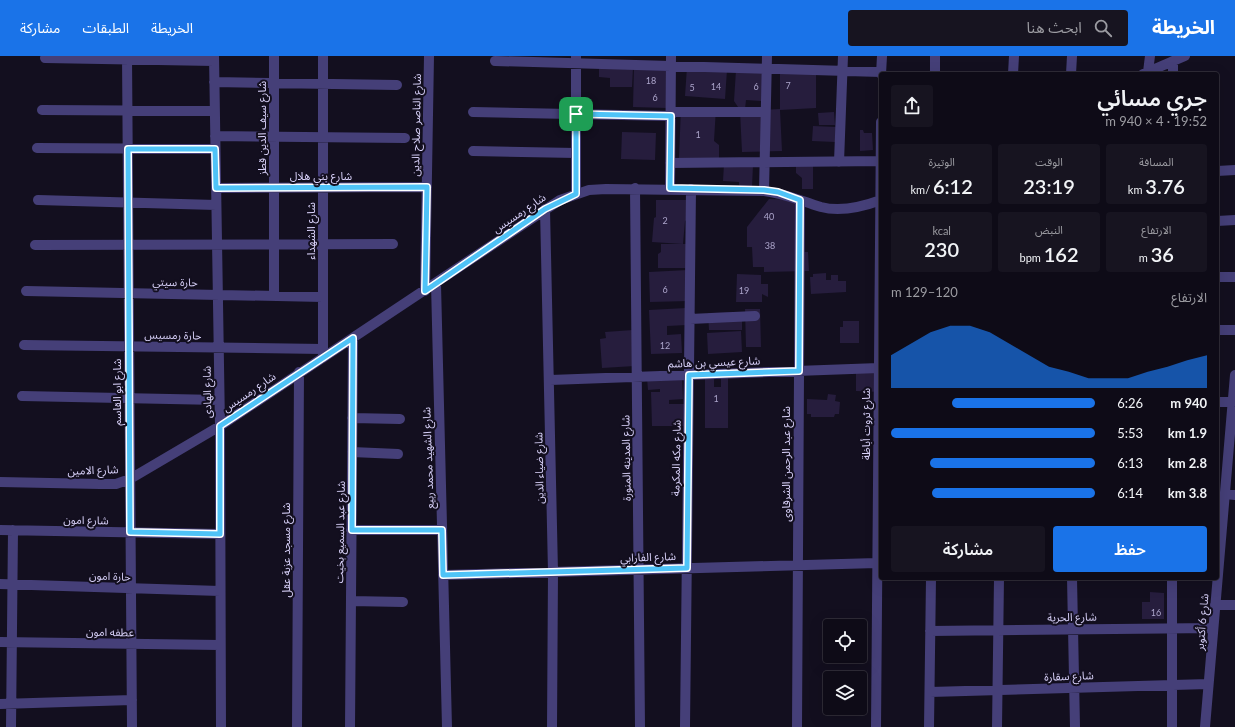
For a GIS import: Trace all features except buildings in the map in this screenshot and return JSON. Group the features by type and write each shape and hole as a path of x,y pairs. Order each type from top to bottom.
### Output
{"street":[{"name":"شارع سيف الدين قطز","path":"274,56 274,296"},
{"name":"شارع الشهداء","path":"323,56 323,353"},
{"name":"شارع الناصر صلاح الدين","path":"425,291 429,56"},
{"path":"670,188 671,56"},
{"path":"764,190 767,56"},
{"path":"839,162 843,56"},
{"path":"881,72 882,56"},
{"path":"935,56 935,72"},
{"path":"1013,72 1014,56"},
{"path":"1071,72 1072,56"},
{"path":"1146,72 1150,56"},
{"path":"1148,72 1185,56"},
{"path":"45,58 214,59"},
{"name":"شارع ابو القاسم","path":"127,58 132,727"},
{"name":"شارع الهادى","path":"214,59 220,426 221,727"},
{"path":"576,60 576,194"},
{"path":"494,61 576,60 671,66 879,73"},
{"path":"1173,61 1173,72"},
{"path":"214,82 397,85"},
{"path":"42,110 215,111"},
{"path":"473,112 671,114 765,112"},
{"path":"215,136 404,138"},
{"path":"37,148 215,149"},
{"path":"473,151 576,153"},
{"path":"670,163 879,161"},
{"path":"1219,170 1235,170"},
{"name":"شارع بني هلال","path":"216,188 427,187"},
{"name":"شارع رمسيس","path":"220,426 300,372 323,353 353,338 436,284 545,209 576,194 589,190 634,188 764,190 778,192 822,208 837,209 857,208 879,201"},
{"name":"شارع المدينه المنورة","path":"634,188 640,727"},
{"name":"شارع مكه المكرمة","path":"685,727 691,189"},
{"path":"38,200 216,205"},
{"name":"شارع عبد الرحمن الشرقاوى","path":"797,727 800,200"},
{"name":"شارع ضياء الدين","path":"545,209 550,380 553,572 552,727"},
{"path":"1219,221 1235,220"},
{"path":"34,245 394,244"},
{"path":"1219,277 1235,277"},
{"name":"شارع الشهيد محمد ربيع","path":"436,284 447,727"},
{"name":"حارة سيتي","path":"26,291 322,297"},
{"path":"690,319 756,316"},
{"path":"1219,330 1235,330"},
{"name":"شارع عبد السميع بخيت","path":"350,727 353,338"},
{"name":"حارة رمسيس","path":"24,345 218,348 323,353"},
{"name":"شارع عيسي بن هاشم","path":"550,380 879,368"},
{"name":"شارع ثروت أباظة","path":"876,727 879,368"},
{"name":"شارع مسجد عزبة عقل","path":"297,727 300,372"},
{"name":"شارع 6 أكتوبر","path":"1219,544 1220,517 1230,494 1222,467 1233,402 1235,375"},
{"path":"22,396 219,400"},
{"path":"1219,402 1233,402"},
{"path":"352,418 400,419"},
{"name":"شارع الامين","path":"0,482 116,484 130,479 220,426"},
{"path":"352,452 398,454"},
{"name":"شارع امون","path":"0,530 220,534"},
{"path":"12,727 13,530"},
{"path":"352,530 442,530"},
{"name":"شارع الفارابي","path":"443,575 877,563"},
{"path":"929,727 931,580"},
{"path":"997,727 999,580"},
{"path":"1072,580 1075,727"},
{"path":"1172,580 1172,727"},
{"name":"شارع 6 أكتوبر","path":"1204,727 1217,580"},
{"name":"حارة امون","path":"0,584 220,591"},
{"path":"351,601 403,602"},
{"path":"1215,605 1235,605"},
{"name":"شارع الحرية","path":"930,631 1213,628"},
{"name":"عطفه امون","path":"0,642 220,645"},
{"name":"شارع سقارة","path":"930,692 1208,684"},
{"path":"0,704 132,700"}],"route":[{"path":"576,114 671,116 670,188 764,190 778,192 800,200 799,371 689,375 687,568 443,575 442,530 352,530 353,338 220,426 220,534 130,532 128,149 215,149 216,188 427,187 425,291 545,209 560,200 576,194 576,114"}]}
